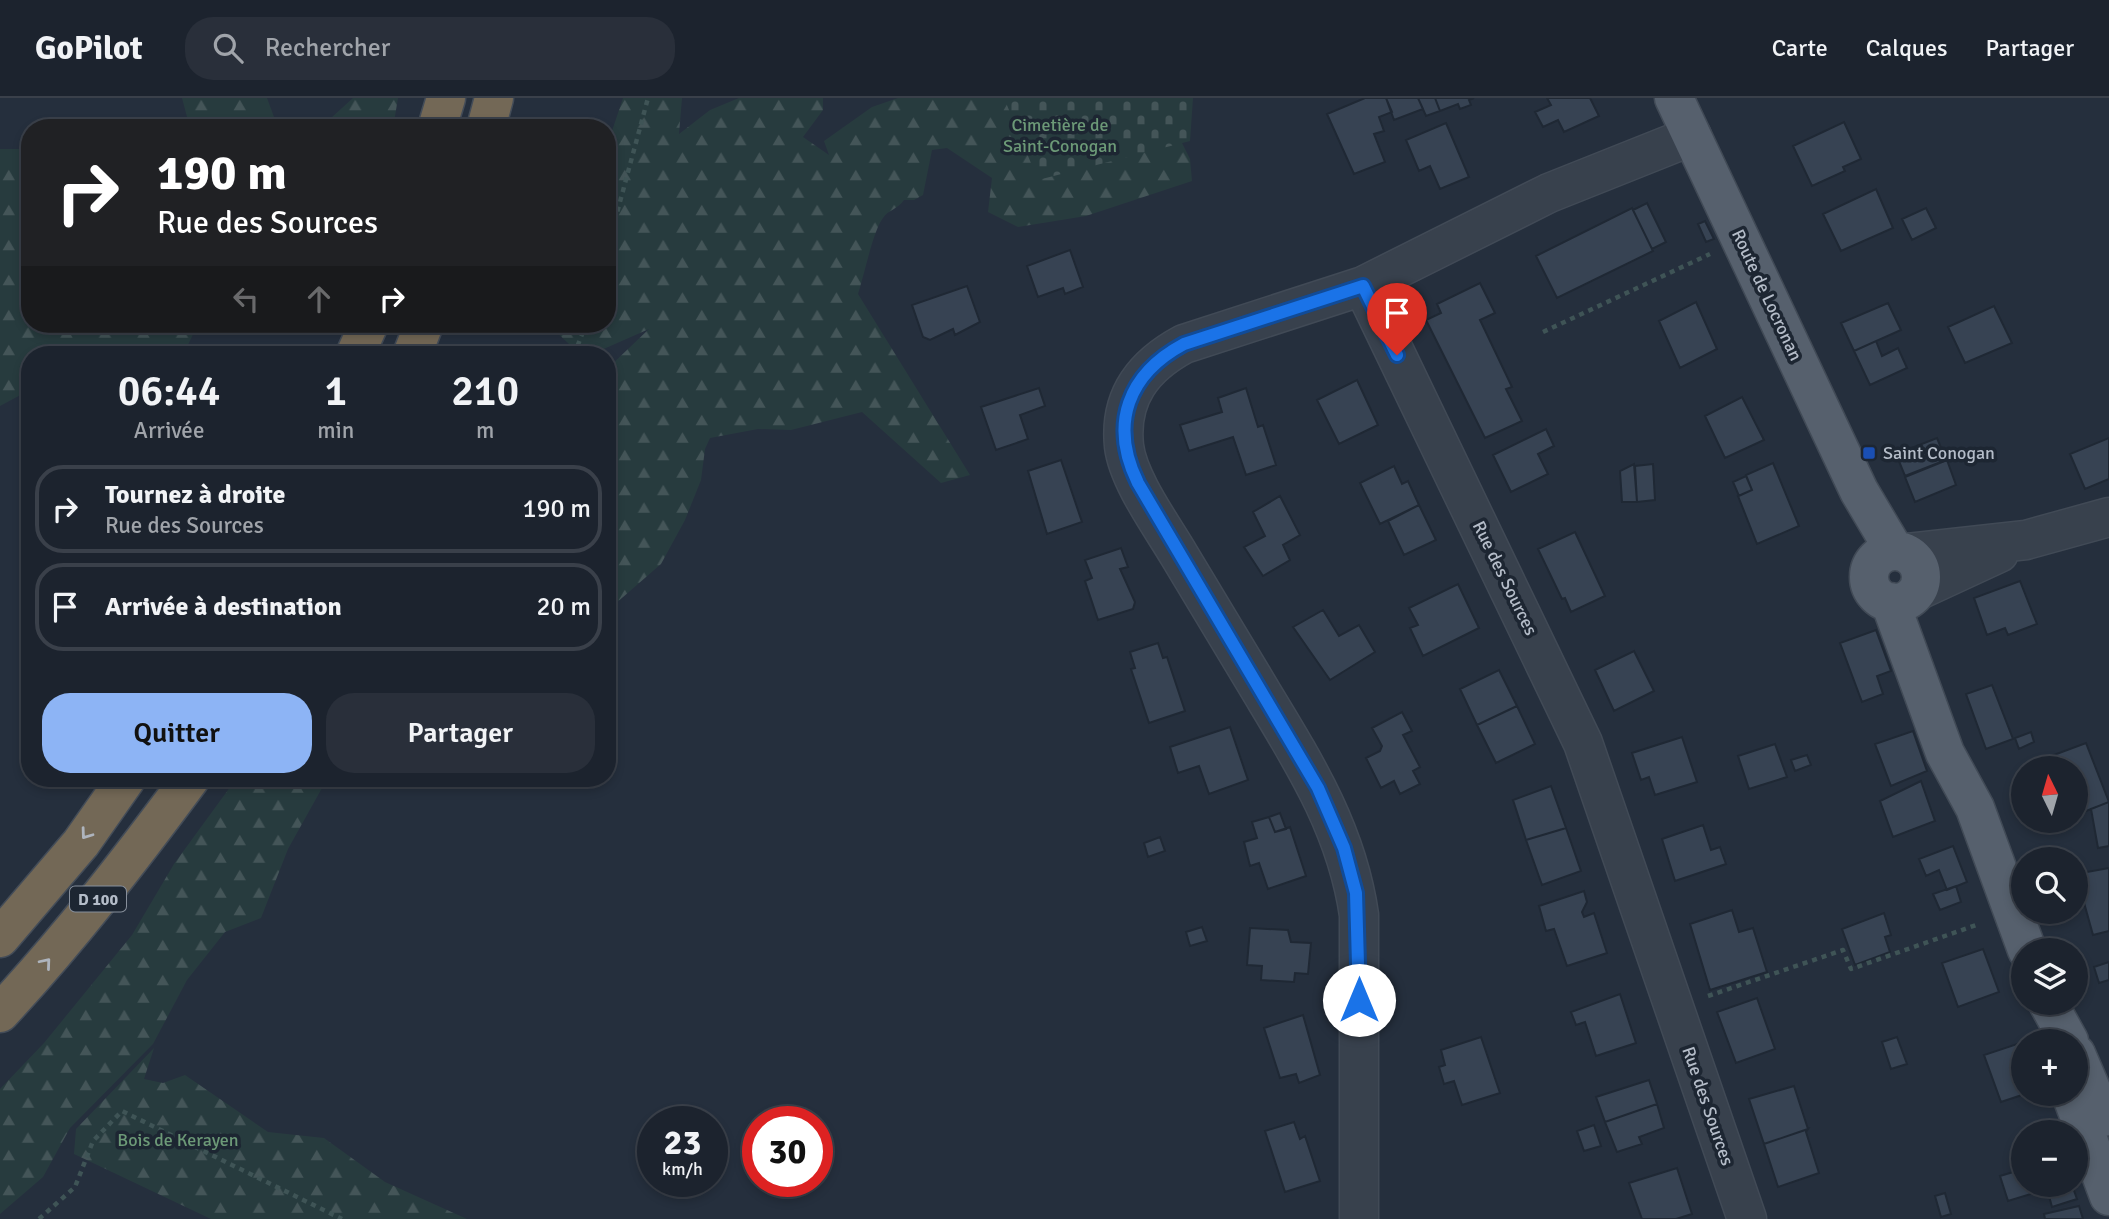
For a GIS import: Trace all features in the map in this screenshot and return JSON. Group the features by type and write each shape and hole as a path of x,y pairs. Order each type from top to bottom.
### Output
{"highway":[{"path":"440,119 446,98"},
{"path":"488,119 494,98"},
{"name":"D 100","path":"0,938 80,843 120,787"},
{"name":"D 100","path":"0,1013 41,968 137,851 184,787"}],"main road":[{"name":"Route de Locronan","path":"1674,98 1892,555 1871,585 1878,596 1907,597"},
{"path":"1907,597 1945,753 1975,808 2011,907"},
{"path":"2088,1082 2109,1132"},
{"path":"2075,1106 2109,1196"}],"street":[{"path":"1359,1219 1359,915 1347,858 1318,788 1160,523 1128,464 1124,446 1131,394 1137,382 1161,356 1184,344 1363,286 1549,193 1692,136"},
{"name":"Rue des Sources","path":"1363,286 1583,743 1747,1219"},
{"path":"1892,555 2026,540 2109,517"},
{"path":"1907,597 2026,540"}],"path":[{"path":"616,217 648,98"},
{"path":"1543,332 1696,261"},
{"path":"1675,1007 1843,950 1851,969 2011,913"},
{"path":"39,1219 75,1187 93,1141 122,1111 342,1219"}],"green space":[{"path":"182,98 267,98 275,119 188,119"},
{"path":"353,98 398,98 394,119 330,119"},
{"path":"623,98 682,98 679,134 710,110 739,98 823,98 823,110 803,137 829,155 824,141 872,107 898,98 1011,98 1179,137 1190,159 1192,181 1086,216 1018,227 988,212 992,178 947,148 932,150 923,195 914,200 904,200 885,215 879,224 858,294 970,475 941,483 862,412 791,430 758,429 710,438 705,449 701,480 685,520 661,564 616,603 616,360 649,329 610,346 571,346 557,333 616,333 616,119"},
{"name":"Cimetière de Saint-Conogan","path":"1004,98 1193,98 1190,141 1038,180"},
{"path":"0,149 21,149 21,333 194,333 187,346 21,346 21,395 0,406"},
{"path":"230,787 323,787 288,849 261,918 225,932 187,980 153,1044 70,1128 43,1177 0,1214 0,1089 44,1043 132,935 174,864"},
{"name":"Bois de Kerayen","path":"154,1048 144,1079 163,1083 185,1075 268,1132 324,1138 385,1182 467,1219 211,1219 74,1154 76,1129"}],"building":[{"path":"1365,98 1386,98 1392,112 1379,117 1384,131 1374,134 1385,162 1354,174 1327,114"},
{"path":"1386,98 1418,98 1423,109 1394,120"},
{"path":"1418,98 1435,98 1440,111 1426,116"},
{"path":"1435,98 1474,98 1469,100 1471,105 1460,109 1458,104 1440,111"},
{"path":"1547,98 1590,98 1599,116 1564,132 1558,120 1543,127 1535,112 1551,105"},
{"path":"1844,122 1861,159 1843,167 1845,171 1812,186 1793,146"},
{"path":"1446,123 1469,177 1440,189 1430,166 1419,171 1406,140"},
{"path":"1876,189 1893,228 1841,251 1823,214"},
{"path":"1647,203 1666,242 1652,249 1633,210"},
{"path":"1632,208 1653,251 1557,298 1536,256"},
{"path":"1926,208 1936,228 1912,240 1902,219"},
{"path":"1705,221 1714,239 1706,242 1698,224"},
{"path":"1070,250 1083,287 1065,294 1063,288 1038,297 1027,266"},
{"path":"1480,283 1495,313 1480,320 1512,387 1506,389 1522,421 1485,438 1426,320 1441,313 1437,304"},
{"path":"967,286 980,322 955,335 953,329 930,340 923,337 912,305"},
{"path":"1696,302 1717,349 1680,368 1659,321"},
{"path":"1888,303 1901,330 1854,351 1841,323"},
{"path":"1994,306 2012,343 1965,363 1948,327"},
{"path":"1876,341 1882,356 1898,348 1907,368 1870,385 1854,351"},
{"path":"1357,380 1378,425 1339,444 1317,400"},
{"path":"1039,388 1045,406 1020,415 1028,439 996,450 981,407"},
{"path":"1246,388 1258,427 1263,425 1276,465 1246,475 1233,437 1189,451 1180,425 1222,412 1218,398"},
{"path":"1742,397 1764,440 1725,458 1705,416"},
{"path":"1546,429 1554,446 1538,454 1548,474 1511,492 1493,455"},
{"path":"1937,438 1946,460 1905,476 1896,454"},
{"path":"2109,438 2109,479 2085,489 2070,454"},
{"path":"1061,460 1082,522 1047,534 1028,471"},
{"path":"1947,460 1956,485 1915,502 1905,477"},
{"path":"1773,463 1799,526 1757,544 1738,496 1752,490 1746,475"},
{"path":"1634,464 1637,502 1622,502 1620,471"},
{"path":"1653,464 1655,500 1637,502 1635,466"},
{"path":"1394,466 1402,484 1408,481 1419,505 1380,524 1360,483"},
{"path":"1746,476 1752,490 1739,496 1733,482"},
{"path":"1280,496 1300,535 1283,545 1290,560 1263,576 1244,547 1265,536 1253,512"},
{"path":"1419,505 1436,540 1404,555 1388,521"},
{"path":"1575,532 1605,596 1571,612 1538,549"},
{"path":"1121,548 1128,567 1120,569 1135,602 1133,609 1098,620 1085,581 1092,578 1085,560"},
{"path":"2020,581 2037,624 2008,635 2005,628 1987,635 1974,598"},
{"path":"1458,584 1479,628 1423,656 1410,628 1418,625 1409,608"},
{"path":"1323,610 1339,636 1359,625 1375,652 1330,680 1293,627"},
{"path":"1876,630 1891,671 1877,676 1883,694 1862,702 1840,643"},
{"path":"1158,643 1163,658 1167,657 1185,711 1149,723 1131,669 1135,668 1130,652"},
{"path":"1634,651 1654,691 1614,711 1595,670"},
{"path":"1499,670 1517,706 1477,725 1460,689"},
{"path":"1992,685 2013,739 1986,749 1966,694"},
{"path":"1517,706 1535,744 1496,763 1477,725"},
{"path":"1402,712 1412,731 1403,735 1420,767 1413,771 1420,784 1400,794 1394,781 1381,788 1366,758 1380,751 1382,746 1372,728"},
{"path":"1230,727 1248,780 1209,794 1199,766 1178,773 1170,747"},
{"path":"1913,731 1927,771 1891,786 1875,744"},
{"path":"2031,732 2034,742 2019,749 2015,738"},
{"path":"1682,737 1697,782 1655,795 1649,777 1641,780 1632,753"},
{"path":"2086,743 2109,802 2088,810 2088,756 2051,756"},
{"path":"1775,744 1787,777 1749,789 1738,756"},
{"path":"1807,755 1811,765 1795,771 1791,760"},
{"path":"1921,781 1935,821 1893,837 1880,801"},
{"path":"1551,786 1566,828 1526,840 1513,800"},
{"path":"2109,802 2109,846 2098,848 2091,809"},
{"path":"1280,813 1286,829 1275,832 1269,817"},
{"path":"1269,817 1275,832 1290,827 1306,876 1268,889 1259,863 1250,866 1244,842 1257,838 1252,822"},
{"path":"1703,825 1711,850 1720,847 1726,864 1675,881 1662,839"},
{"path":"1566,828 1581,871 1542,885 1526,840"},
{"path":"1160,837 1165,851 1148,857 1144,843"},
{"path":"1953,846 1967,882 1947,890 1939,870 1926,876 1919,859"},
{"path":"2109,868 2109,931 2093,935 2088,917 2088,872"},
{"path":"1956,886 1961,902 1940,910 1933,894"},
{"path":"1584,891 1587,902 1582,912 1584,917 1594,913 1607,953 1567,966 1554,929 1546,931 1539,906"},
{"path":"1732,910 1739,932 1753,928 1767,972 1710,990 1690,924"},
{"path":"1884,913 1891,935 1885,937 1890,952 1855,965 1842,929"},
{"path":"1202,927 1207,941 1190,946 1186,932"},
{"path":"1250,928 1288,930 1291,942 1311,943 1308,974 1295,973 1294,982 1261,980 1262,966 1247,965"},
{"path":"1983,949 1999,992 1958,1007 1942,963"},
{"path":"2109,962 2109,980 2099,983 2094,967"},
{"path":"1620,994 1636,1043 1596,1056 1585,1022 1576,1025 1571,1012"},
{"path":"1757,998 1775,1049 1736,1063 1717,1012"},
{"path":"1303,1015 1320,1075 1299,1083 1296,1074 1280,1078 1264,1028"},
{"path":"1481,1037 1500,1093 1462,1105 1454,1081 1444,1084 1439,1067 1445,1065 1441,1050"},
{"path":"1897,1037 1907,1064 1891,1069 1882,1042"},
{"path":"2011,1046 2011,1099 2001,1102 1984,1055"},
{"path":"1649,1080 1657,1104 1605,1122 1596,1097"},
{"path":"1794,1086 1808,1129 1764,1144 1749,1099"},
{"path":"1657,1104 1664,1128 1639,1137 1642,1144 1617,1152 1605,1122"},
{"path":"1294,1122 1300,1139 1305,1136 1320,1181 1285,1192 1265,1131"},
{"path":"1594,1125 1601,1146 1584,1151 1577,1131"},
{"path":"1808,1129 1806,1132 1819,1173 1778,1187 1764,1144"},
{"path":"1677,1168 1692,1214 1676,1219 1642,1219 1629,1183"},
{"path":"2011,1173 2011,1197 2021,1197 2008,1201 2000,1176"},
{"path":"1945,1193 1951,1214 1941,1217 1935,1196"},
{"path":"2049,1197 2076,1197 2077,1199 2052,1207"},
{"path":"2079,1206 2083,1219 2045,1219 2044,1214"}],"place":[{"name":"Saint Conogan","path":"1869,453"}],"route":[{"path":"1359,1000 1359,915 1356,893 1334,821 1318,788 1138,483 1128,464 1124,446 1125,428 1131,394 1137,382 1161,356 1184,344 1363,286 1397,355"}]}
